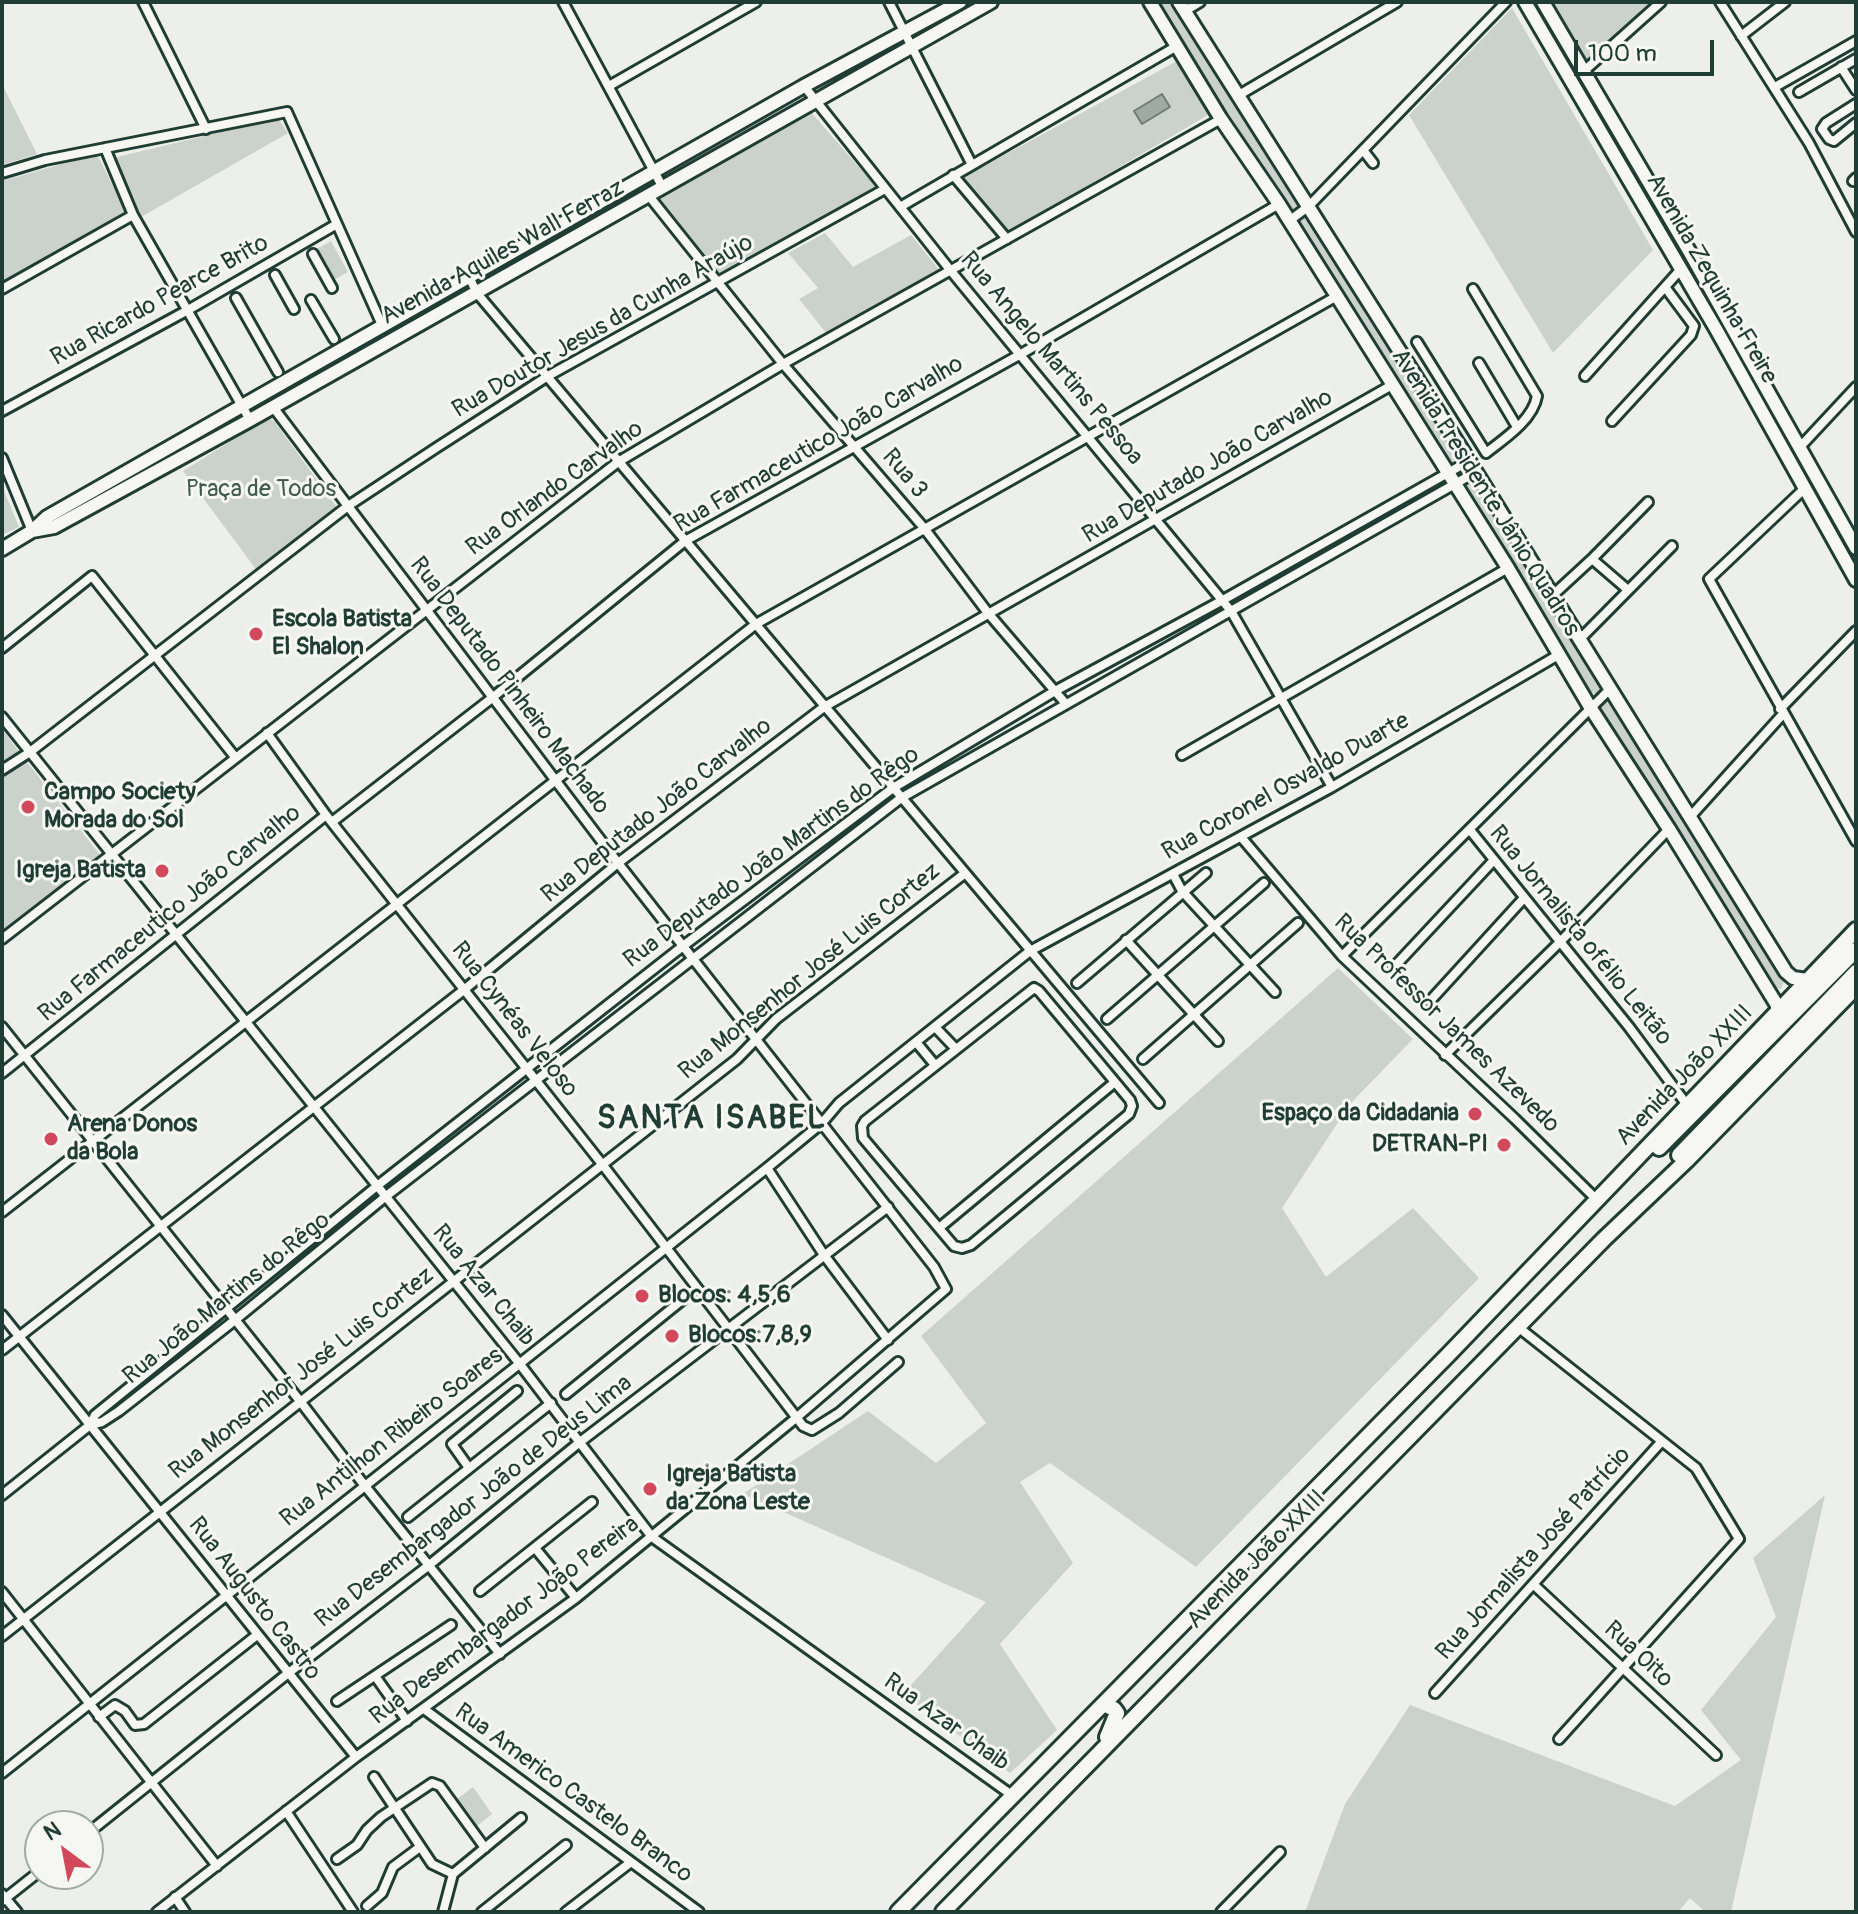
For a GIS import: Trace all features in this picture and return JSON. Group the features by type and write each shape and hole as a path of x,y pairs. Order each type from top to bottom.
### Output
{"main road":[{"name":"Avenida Aquiles Wall Ferraz","path":"2,549 32,531 47,517 382,325 804,86 960,2"},
{"name":"Avenida Aquiles Wall Ferraz","path":"32,531 54,527 250,420 991,2"},
{"name":"Avenida Presidente Jânio Quadros","path":"1150,2 1221,119 1279,204 1452,478 1782,1016"},
{"name":"Avenida Zequinha Freire","path":"1525,2 1678,264 1856,580"},
{"name":"Avenida Zequinha Freire","path":"1543,2 1678,231 1856,548"},
{"name":"Avenida Presidente Jânio Quadros","path":"1182,7 1473,466 1786,972 1793,978 1807,980"},
{"path":"1664,240 1678,231"},
{"path":"1678,264 1682,250 1689,251"},
{"name":"Avenida João XXIII","path":"1547,1252 1684,1125 1782,1016 1807,980 1856,930"},
{"path":"1782,1016 1856,950"},
{"name":"Avenida João XXIII","path":"1604,1239 1706,1125 1856,972"},
{"name":"Avenida João XXIII","path":"950,1910 1102,1748 1856,987"},
{"name":"Avenida João XXIII","path":"898,1912 1547,1252 1687,1105 1782,1016"},
{"path":"1102,1748 1117,1717 1114,1709 1104,1704"}],"street":[{"path":"143,2 206,129"},
{"path":"563,2 663,188"},
{"path":"609,86 756,2"},
{"path":"889,2 972,165"},
{"path":"1182,7 1200,2"},
{"path":"1239,95 1397,2"},
{"path":"1289,221 1309,206 1506,2"},
{"path":"1584,71 1661,2"},
{"path":"1720,2 1809,143 1856,232"},
{"path":"1741,36 1785,2"},
{"path":"1775,87 1856,41"},
{"path":"900,207 1177,46"},
{"path":"1799,92 1856,59"},
{"path":"1841,67 1856,90"},
{"name":"Rua Angelo Martins Pessoa","path":"804,86 951,271 1223,600 1283,698 1332,787"},
{"path":"1856,104 1826,123 1822,129 1834,141 1856,123"},
{"path":"2,173 45,160 287,112 382,325"},
{"name":"Rua Orlando Carvalho","path":"2,939 618,462 783,364 1221,119"},
{"path":"1809,143 1825,133"},
{"path":"105,148 133,215 188,310 217,352 250,420"},
{"path":"1363,150 1373,163"},
{"path":"1348,165 1356,176"},
{"path":"953,175 1007,239"},
{"name":"Rua Doutor Jesus da Cunha Araújo","path":"2,770 30,752 348,506 548,376 885,189"},
{"name":"Rua 3","path":"649,196 783,364 924,528 988,613 1066,704"},
{"name":"Rua Farmaceutico João Carvalho","path":"2,1073 176,936 492,698 685,541 1021,354 1279,204"},
{"path":"2,289 133,215"},
{"name":"Rua Ricardo Pearce Brito","path":"2,411 188,310 337,224"},
{"path":"313,254 332,288"},
{"path":"1585,376 1665,287 1678,264"},
{"path":"275,275 294,309"},
{"path":"469,276 476,292 1159,1103"},
{"path":"1612,421 1691,335 1694,326 1665,287"},
{"path":"1473,289 1536,392 1535,405 1517,427 1479,363"},
{"path":"2,1212 756,624 1337,296"},
{"path":"236,298 278,372"},
{"path":"311,300 334,339"},
{"path":"1417,342 1486,453"},
{"name":"Rua Deputado João Carvalho","path":"2,1350 465,989 618,863 824,707 1392,385"},
{"path":"1800,447 1856,387"},
{"name":"Rua Deputado Pinheiro Machado","path":"273,407 554,780 941,1276 946,1286 945,1293"},
{"name":"Rua Deputado João Martins do Rêgo","path":"385,1197 901,798 1231,611 1473,466 1517,427"},
{"path":"2,458 32,531"},
{"name":"Rua Deputado João Martins do Rêgo","path":"377,1186 683,946 893,788 1055,691 1452,478"},
{"path":"1804,489 1709,579 1856,841"},
{"path":"1553,595 1648,502"},
{"path":"1580,639 1672,546"},
{"path":"1592,559 1628,590"},
{"path":"1182,755 1508,568"},
{"path":"2,648 92,576 235,757"},
{"path":"1690,817 1781,711 1856,631"},
{"name":"Rua Coronel Osvaldo Duarte","path":"1030,951 1332,787 1560,654"},
{"path":"1342,956 1611,688"},
{"name":"Rua Azar Chaib","path":"2,717 551,1403 652,1537 1013,1796"},
{"name":"Rua Cynéas Veloso","path":"267,733 329,819 536,1079 796,1418"},
{"path":"1445,1055 1669,829"},
{"name":"Rua Jornalista ofélio Leitão","path":"1470,830 1629,1027 1687,1105"},
{"name":"Rua Professor James Azevedo","path":"1241,837 1342,956 1597,1200"},
{"path":"1394,967 1494,860"},
{"path":"1077,983 1206,873"},
{"name":"Rua Monsenhor José Luis Cortez","path":"2,1636 23,1619 41,1612 160,1512 737,1059 776,1019 964,874"},
{"path":"1173,874 1182,891 1275,992"},
{"path":"1107,1019 1264,883"},
{"path":"1430,1001 1524,898"},
{"path":"1143,1059 1298,923"},
{"path":"1126,940 1218,1041"},
{"name":"Rua Antilhon Ribeiro Soares","path":"2,1773 667,1248 822,1123 839,1103 1030,951"},
{"path":"1034,988 1132,1106 1129,1114 971,1245 962,1248 954,1246 863,1138 862,1126 956,1049 1034,988"},
{"path":"2,1027 500,1654"},
{"path":"935,1027 956,1049"},
{"path":"916,1042 935,1065"},
{"path":"939,1228 1115,1082"},
{"path":"767,1168 824,1255 888,1340"},
{"name":"Rua João Martins do Rêgo","path":"90,1425 95,1415 377,1186"},
{"name":"Rua João Martins do Rêgo","path":"2,1495 90,1425 102,1422 119,1411 385,1197"},
{"name":"Rua Desembargador João de Deus Lima","path":"104,1820 428,1566 580,1442 888,1207"},
{"path":"566,1394 697,1288"},
{"name":"Rua Desembargador João Pereira","path":"157,1912 356,1757 576,1598 945,1293"},
{"name":"Rua Augusto Castro","path":"2,1315 356,1757"},
{"path":"1518,1327 1696,1468 1705,1478 1739,1539 1559,1739"},
{"path":"796,1418 812,1430 839,1413 898,1362"},
{"path":"469,1468 452,1444 517,1391"},
{"path":"408,1517 551,1403"},
{"name":"Rua Jornalista José Patrício","path":"1435,1693 1662,1441"},
{"path":"480,1591 592,1502"},
{"path":"535,1548 576,1598"},
{"name":"Rua Oito","path":"1533,1584 1716,1755"},
{"path":"2,1592 217,1866"},
{"path":"337,1701 451,1625"},
{"path":"99,1717 115,1705 125,1711 135,1725 144,1724 257,1635"},
{"path":"375,1676 407,1721"},
{"name":"Rua Americo Castelo Branco","path":"424,1709 699,1912"},
{"path":"374,1777 436,1868 453,1874"},
{"path":"337,1859 357,1845 372,1825 426,1785 436,1784 485,1848"},
{"path":"286,1811 353,1912"},
{"path":"443,1912 453,1874 521,1818"},
{"path":"482,1912 566,1845"},
{"path":"367,1906 382,1893 393,1867 420,1847"},
{"path":"1221,1912 1280,1852"},
{"path":"566,1912 631,1862"},
{"path":"17,1912 3,1898 24,1883"},
{"path":"175,1897 185,1912"}],"green space":[{"path":"1159,2 1176,2 1302,206 1290,212"},
{"path":"1553,2 1651,2 1588,62"},
{"path":"1512,8 1653,250 1553,353 1409,115"},
{"path":"1177,61 1208,115 1007,233 964,177"},
{"path":"2,84 37,154 2,165"},
{"path":"810,111 878,189 719,277 656,200"},
{"path":"275,119 288,133 141,217 115,161 117,157"},
{"path":"97,154 124,214 2,281 2,181"},
{"path":"1305,216 1310,216 1460,461 1451,466 1298,224"},
{"path":"825,233 853,267 911,235 941,272 827,334 799,299 818,288 788,253"},
{"path":"331,241 348,272 332,281 315,250"},
{"name":"Praça de Todos","path":"268,418 274,421 339,510 258,572 183,471"},
{"path":"1474,480 1601,684 1601,691 1596,694 1589,692 1462,487"},
{"path":"2,486 19,527 2,535"},
{"path":"1606,699 1611,701 1785,979 1781,989 1773,987 1599,708"},
{"path":"2,729 20,753 2,764"},
{"path":"27,762 100,855 2,933 2,777"},
{"path":"1338,968 1413,1039 1350,1104 1282,1208 1326,1277 1413,1208 1479,1278 1196,1567 1050,1463 1020,1482 1073,1563 1000,1644 1057,1730 1010,1773 903,1694 986,1602 743,1494 868,1411 936,1463 986,1423 921,1336"},
{"path":"1825,1495 1731,1912 1705,1912 1690,1898 1678,1912 1305,1912 1345,1804 1410,1705 1675,1806 1741,1760 1701,1710 1776,1617 1753,1558"},
{"path":"473,1787 492,1814 477,1826 457,1799"}],"shaded area":[{"path":"1162,94 1170,107 1142,124 1134,111"}],"place":[{"name":"Escola Batista El Shalon","path":"256,634"},
{"name":"Campo Society Morada do Sol","path":"28,807"},
{"name":"Igreja Batista","path":"162,871"},
{"name":"Espaço da Cidadania","path":"1475,1114"},
{"name":"Arena Donos da Bola","path":"51,1139"},
{"name":"DETRAN-PI","path":"1504,1145"},
{"name":"Blocos: 4,5,6","path":"642,1296"},
{"name":"Blocos:7,8,9","path":"672,1336"},
{"name":"Igreja Batista da Zona Leste","path":"650,1489"}],"district":[{"name":"SANTA ISABEL","path":"712,1120"}]}
